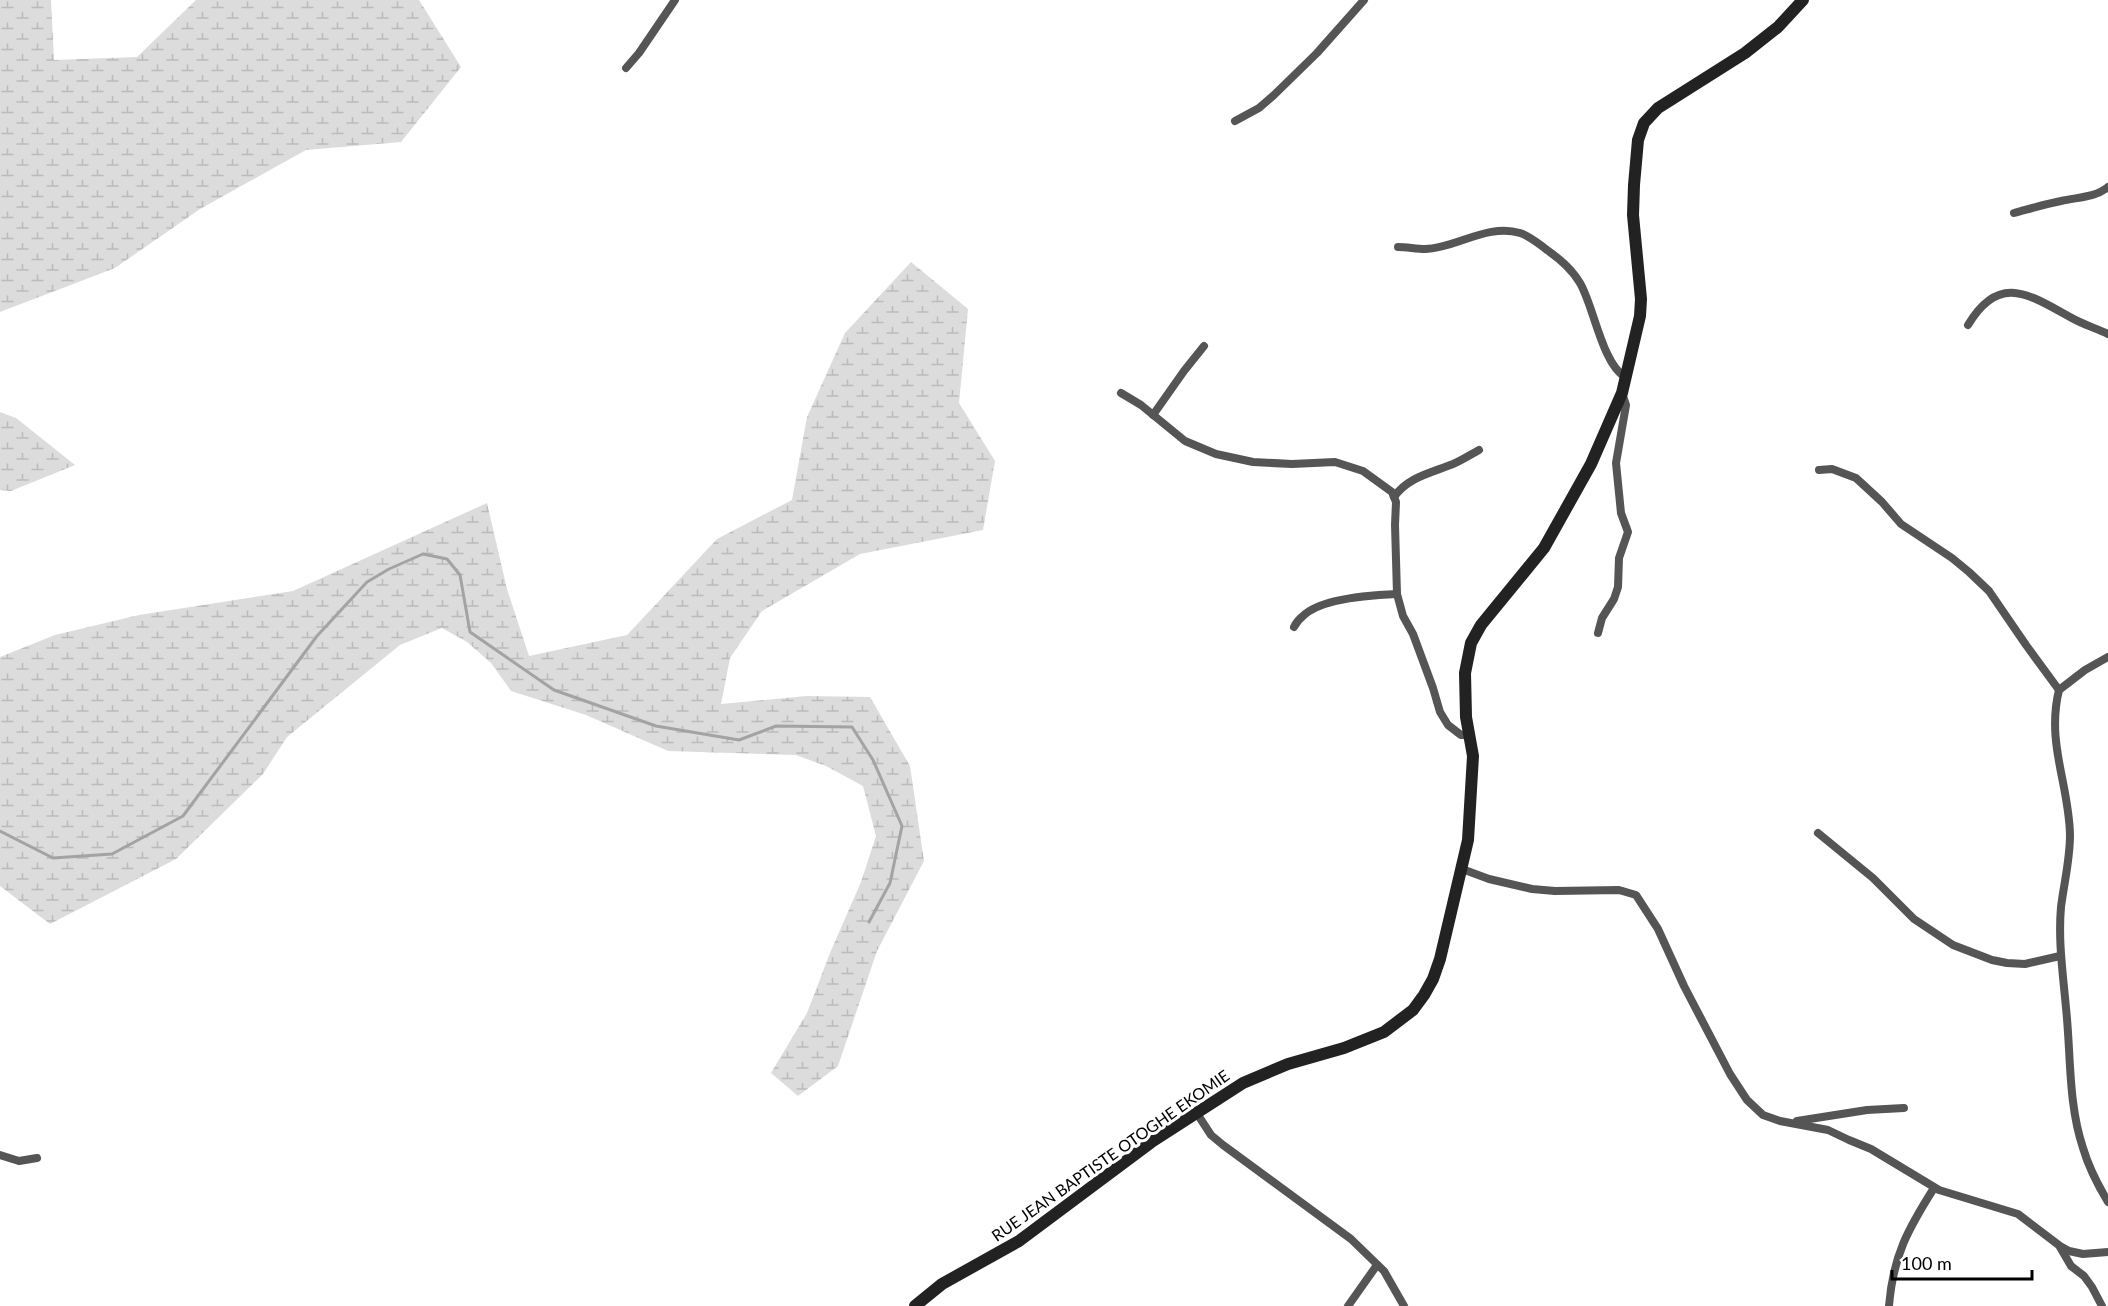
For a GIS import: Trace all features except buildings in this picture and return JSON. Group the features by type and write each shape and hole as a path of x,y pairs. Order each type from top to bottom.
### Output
{"street":[{"path":"626,68 675,0"},
{"path":"1235,122 1259,108 1274,95 1317,53 1364,0"},
{"name":"RUE JEAN BAPTISTE OTOGHE EKOMIE","path":"915,1306 942,1284 1019,1240 1153,1141 1243,1083 1265,1072 1366,1041 1384,1032 1413,1010 1433,978 1440,959 1462,869 1471,812 1473,756 1466,717 1465,693 1466,665 1471,643 1481,625 1544,548 1591,464 1622,393 1640,316 1641,299 1633,215 1635,160 1638,140 1644,123 1659,108 1745,53 1778,27 1803,0"},
{"path":"2014,213 2090,196 2108,187"},
{"path":"1398,246 1426,249 1503,231 1520,233 1534,240 1562,261 1578,280 1596,320 1605,350 1620,374 1626,371"},
{"path":"1968,325 1976,311 1988,300 2014,292 2035,298 2108,334"},
{"path":"1153,415 1204,346"},
{"path":"1120,393 1141,405 1185,441 1216,454 1253,462 1292,464 1335,462 1363,471 1392,492 1396,502 1397,594 1403,616 1413,634 1434,688 1440,712 1454,730 1461,735 1470,735"},
{"path":"1598,633 1602,618 1614,599 1618,587 1619,558 1628,532 1621,513 1616,463 1626,405 1622,393"},
{"path":"1394,497 1408,482 1456,463 1479,450"},
{"path":"1819,470 1832,469 1856,478 1882,502 1901,524 1969,572 1989,591 2059,690"},
{"path":"1293,627 1303,615 1313,609 1351,598 1397,594"},
{"path":"2108,657 2085,670 2059,690 2054,723 2070,837 2068,873 2061,907 2060,956 2073,1106 2083,1149 2108,1202"},
{"path":"1818,833 1873,878 1914,919 1953,945 1992,960 2007,963 2025,964 2060,956"},
{"path":"1462,869 1489,879 1532,889 1619,890 1636,896 1658,929 1714,1045 1747,1100 1763,1115 1828,1131 1871,1149 1934,1188 2018,1214 2060,1246 2083,1254 2108,1252"},
{"path":"1786,1122 1867,1110 1904,1108"},
{"path":"1197,1112 1211,1135 1223,1145 1351,1239 1384,1271 1404,1306"},
{"path":"0,1155 19,1161 37,1158"},
{"path":"1889,1306 1890,1290 1900,1249 1934,1188"},
{"path":"2060,1246 2071,1266 2084,1276 2092,1287 2102,1306"},
{"path":"1348,1306 1377,1265"}],"green space":[{"path":"0,0 51,0 54,60 137,57 196,0 419,0 461,67 401,142 306,150 200,209 115,268 0,312"},
{"path":"911,262 968,309 959,403 995,461 983,530 860,554 762,611 730,658 721,704 806,696 870,697 910,766 924,861 877,951 838,1066 798,1096 771,1073 807,1013 861,882 876,836 863,786 826,766 796,755 668,751 586,715 511,691 491,663 467,642 442,628 400,645 287,737 263,774 176,859 50,924 0,886 0,657 55,635 139,615 293,591 487,503 507,589 529,656 627,635 717,539 792,500 807,417 845,333"},
{"path":"0,412 16,418 75,465 11,491 0,490"}],"waterway":[{"path":"0,831 53,858 112,854 183,816 317,636 367,582 423,554 447,559 460,575 470,632 554,690 656,726 739,740 776,726 852,727 873,760 902,826 890,883 869,922"}]}
